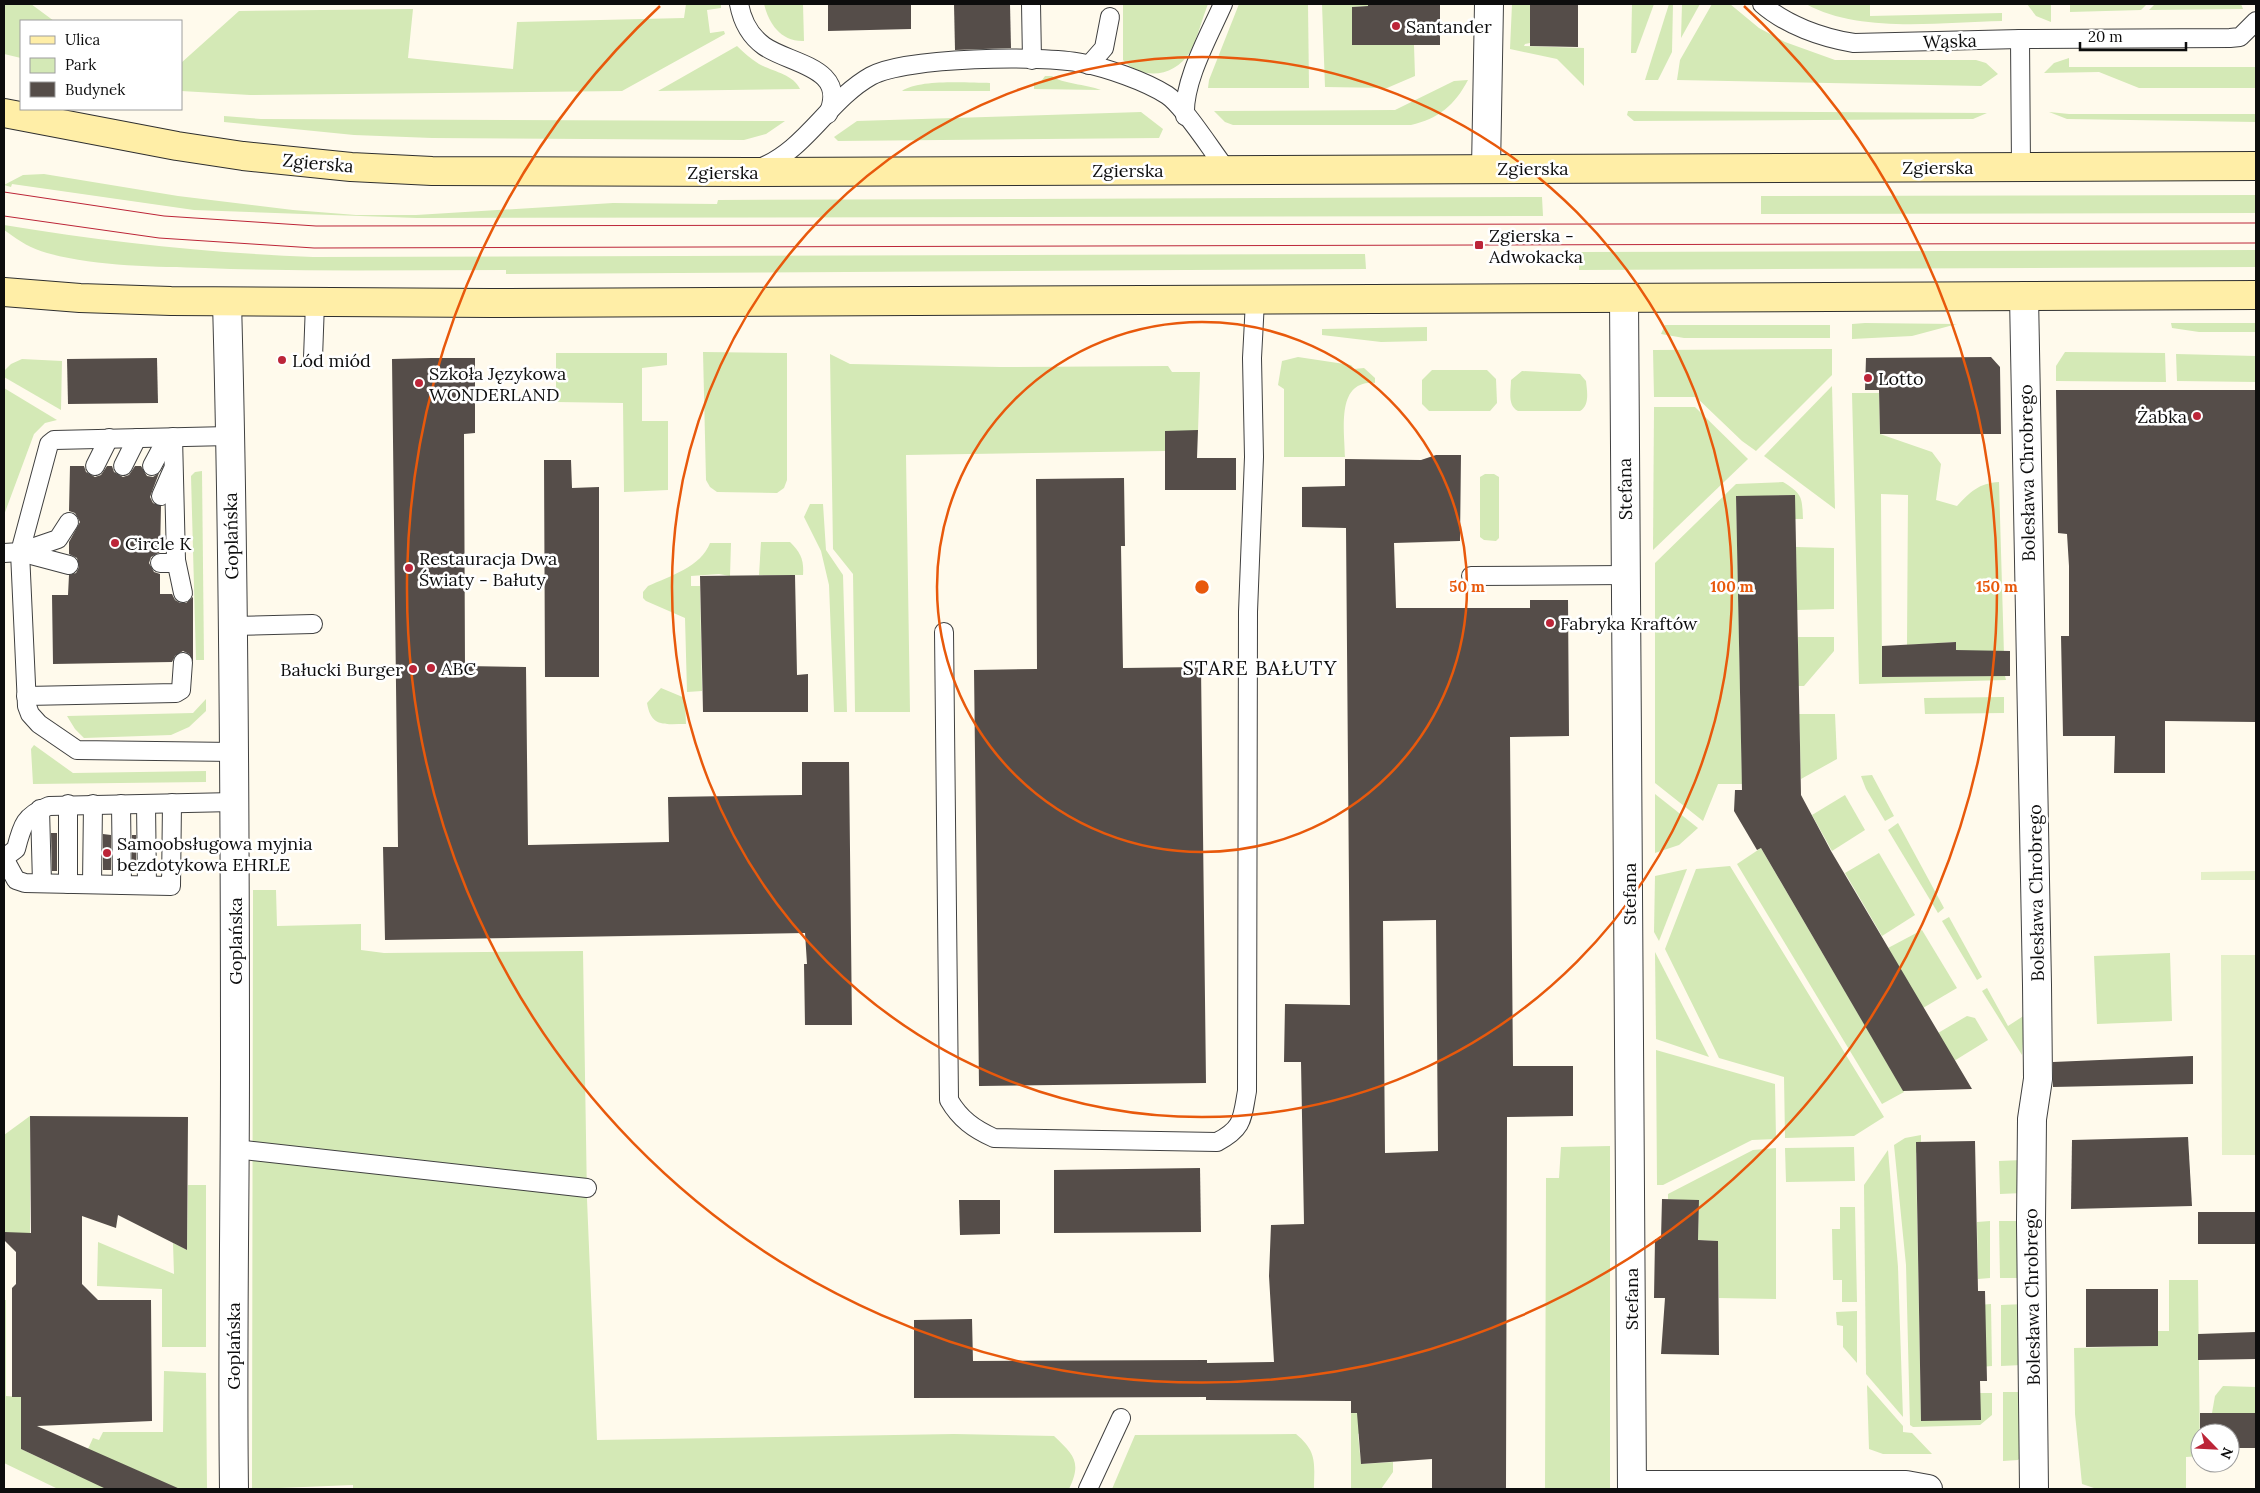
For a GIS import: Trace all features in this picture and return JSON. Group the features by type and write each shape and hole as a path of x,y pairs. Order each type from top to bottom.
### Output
{"main road":[{"name":"Zgierska","path":"4,113 176,146 243,156 351,167 432,171 749,172 2256,166"},
{"path":"4,292 80,298 315,303 1255,301 2256,295"}],"street":[{"path":"1486,168 1489,4"},
{"name":"Bolesława Chrobrego","path":"2024,296 2038,1004 2038,1079 2032,1119 2031,1222 2034,1489"},
{"name":"Stefana","path":"1624,298 1632,1487"},
{"name":"Goplańska","path":"226,302 234,626 235,1149 232,1362 234,1489"},
{"path":"1632,1487 1906,1485 1928,1489"}],"lane":[{"path":"739,4 741,16 751,34 764,46 813,68 826,80 833,97 828,114"},
{"path":"1032,4 1032,60"},
{"path":"1185,116 1186,95 1223,4"},
{"name":"Wąska","path":"1762,4 1770,11 1794,24 1837,40 1854,43 2020,39 2230,38 2240,37 2256,21"},
{"path":"1089,66 1104,48 1110,17"},
{"path":"2020,39 2022,167"},
{"path":"749,172 776,160 799,142 844,97 872,76 898,66 934,62 1032,60 1054,60 1110,71 1167,95 1180,106 1185,116 1226,169"},
{"path":"944,632 949,1100 957,1114 976,1130 994,1138 1217,1142 1233,1134 1242,1118 1247,1091 1248,621 1254,457 1252,358 1255,301"},
{"path":"313,358 315,303"},
{"path":"229,436 56,439 52,441 12,552 26,696 30,714 39,724 77,750 234,752"},
{"path":"170,437 174,466 168,562 183,593"},
{"path":"152,466 170,437"},
{"path":"96,466 109,438"},
{"path":"123,466 137,438"},
{"path":"161,496 174,466"},
{"path":"12,552 58,539 69,522"},
{"path":"12,552 69,565"},
{"path":"1471,576 1626,575"},
{"path":"234,626 313,624"},
{"path":"26,696 176,693 181,690 183,662"},
{"path":"172,804 171,886 24,883 16,880 4,858 16,849 22,827 33,812 50,806 68,804 234,802"},
{"path":"68,804 68,884"},
{"path":"92,884 93,804"},
{"path":"121,804 122,885"},
{"path":"146,804 147,885"},
{"path":"40,809 42,884"},
{"path":"235,1149 586,1188"},
{"path":"1088,1489 1121,1418"}],"green space":[{"path":"4,4 31,4 53,20 20,20 20,58 4,54"},
{"path":"686,4 721,4 721,8 707,10 710,33 724,31 725,34 622,91 250,95 182,91 182,62 239,11 413,9 408,58 513,69 517,22 684,18"},
{"path":"764,4 803,4 804,41 796,41 777,30 769,18"},
{"path":"1123,4 1208,4 1193,46 1184,60 1176,67 1167,71 1149,73 1131,67 1123,60"},
{"path":"1239,4 1308,4 1309,88 1208,88 1209,80"},
{"path":"1322,4 1368,4 1368,6 1352,7 1352,45 1414,45 1415,76 1387,88 1325,87"},
{"path":"1512,4 1530,4 1530,43 1524,46 1584,48 1584,86 1557,59 1510,49"},
{"path":"1632,4 1654,4 1636,53 1631,53"},
{"path":"1669,4 1673,4 1672,52 1658,80 1645,80"},
{"path":"1682,4 1700,4 1681,38"},
{"path":"1712,4 1730,4 1759,28 1785,42 1835,60 1976,60 1986,63 1998,74 1981,86 1677,80 1680,60"},
{"path":"1806,4 1870,4 1870,16 2002,13 2002,21 1927,24 1876,23 1827,13"},
{"path":"2027,4 2051,4 2051,22 2036,16"},
{"path":"2070,4 2147,4 2141,10 2070,12"},
{"path":"2155,4 2241,4 2243,9 2149,10"},
{"path":"737,46 759,64 793,80 800,89 658,91"},
{"path":"2069,58 2069,67 2256,67 2256,88 2139,88 2099,72 2044,73 2054,63"},
{"path":"1045,76 1052,76 1062,81 1101,90 1034,89 1034,82 1040,83"},
{"path":"1468,80 1457,97 1445,110 1429,119 1411,125 1233,125 1225,122 1214,111 1395,110 1454,81"},
{"path":"932,83 990,83 990,91 902,91 910,87"},
{"path":"1628,111 1987,113 1973,119 1634,121 1627,115"},
{"path":"1141,112 1163,129 1159,138 838,141 834,137 857,121"},
{"path":"2049,112 2069,114 2256,114 2256,122 2067,119"},
{"path":"224,116 261,119 785,121 766,134 744,140 432,138 354,135 224,122"},
{"path":"44,174 178,196 293,210 356,215 416,215 613,203 717,204 718,200 1542,197 1543,216 417,218 194,210 12,184 11,187 4,185 23,175"},
{"path":"2256,195 2256,213 1761,214 1761,196"},
{"path":"4,225 158,246 235,253 313,257 1365,254 1366,269 506,274 506,270 318,270 166,267 85,261 47,253 16,239 4,230"},
{"path":"2256,250 2256,267 1579,270 1579,252"},
{"path":"2171,323 2256,323 2256,332 2199,332 2172,328"},
{"path":"1852,324 1957,324 1912,336 1852,339"},
{"path":"1665,325 1830,325 1830,338 1684,338 1661,334"},
{"path":"1427,327 1427,341 1381,342 1322,335 1322,329"},
{"path":"1832,349 1832,375 1756,451 1742,441 1696,397 1654,397 1653,350"},
{"path":"703,352 787,353 787,480 784,488 777,493 717,492 710,487 706,480"},
{"path":"2065,352 2165,353 2166,382 2056,381 2056,366"},
{"path":"556,353 667,353 667,365 642,368 642,421 668,421 668,490 624,492 623,403 556,402"},
{"path":"830,354 850,364 1000,367 1168,366 1172,372 1200,372 1198,431 1166,431 1165,451 906,455 910,712 855,712 853,574 833,549"},
{"path":"2176,354 2256,356 2256,382 2177,381"},
{"path":"1298,357 1351,365 1354,369 1364,368 1375,378 1375,383 1362,384 1353,390 1348,398 1344,421 1345,457 1284,457 1284,389 1278,385 1282,361"},
{"path":"22,359 62,361 61,410 4,377 4,371 11,364"},
{"path":"1432,370 1487,370 1496,379 1497,403 1490,411 1429,411 1422,404 1422,380"},
{"path":"1522,371 1580,374 1586,381 1587,398 1585,405 1580,411 1518,411 1511,401 1511,380"},
{"path":"1832,386 1835,509 1764,456"},
{"path":"4,388 57,420 45,423 34,434 4,515"},
{"path":"1852,393 1879,393 1880,434 1932,452 1941,464 1936,500 1957,506 1966,496 1980,486 1999,482 2004,655 1956,650 1955,642 1907,645 1908,495 1881,494 1882,677 2005,676 2006,680 1859,684"},
{"path":"1654,407 1695,407 1748,459 1653,550"},
{"path":"202,471 204,660 196,660 191,476 195,472"},
{"path":"1485,474 1494,474 1499,477 1499,538 1496,541 1484,540 1480,537 1480,477"},
{"path":"1783,482 1798,493 1802,501 1803,519 1795,519 1794,495 1736,497 1742,784 1718,784 1703,821 1655,783 1655,563 1736,484"},
{"path":"810,504 823,504 826,550 843,575 847,712 834,712 829,585 821,551 804,517"},
{"path":"761,542 790,542 801,557 803,575 759,575"},
{"path":"710,543 731,543 730,576 719,574 691,576 691,586 700,586 702,691 687,692 685,618 646,601 643,598 643,592 648,586 692,565 706,551"},
{"path":"1796,547 1834,548 1834,609 1797,610"},
{"path":"1798,637 1834,637 1834,651 1804,686 1798,686"},
{"path":"661,688 685,698 686,724 660,723 652,717 647,703"},
{"path":"2004,697 2004,713 1925,714 1924,698"},
{"path":"206,699 206,711 189,727 171,735 84,738 75,729 67,716 193,713"},
{"path":"1799,714 1835,714 1837,759 1801,779"},
{"path":"34,745 73,773 206,771 206,782 33,784 31,749"},
{"path":"1872,775 1894,816 1885,821 1866,789 1861,776"},
{"path":"1655,794 1698,828 1679,845 1655,853"},
{"path":"1845,795 1865,830 1832,851 1812,815"},
{"path":"1898,823 1944,908 1938,913 1888,830"},
{"path":"1761,848 1904,1092 1882,1104 1737,864"},
{"path":"1879,853 1915,915 1882,936 1845,873"},
{"path":"1730,866 1884,1117 1854,1136 1785,1138 1784,1077 1719,1058 1665,949 1696,869"},
{"path":"1687,869 1659,941 1654,932 1655,876"},
{"path":"2256,871 2256,880 2201,880 2201,872"},
{"path":"253,890 276,890 277,926 361,924 361,950 384,953 583,951 587,1199 597,1440 954,1434 1054,1436 1067,1448 1074,1460 1075,1472 1069,1489 353,1489 353,1485 252,1489"},
{"path":"1949,917 1982,977 1977,980 1942,921"},
{"path":"1922,930 1957,988 1923,1008 1888,948"},
{"path":"1655,952 1709,1057 1656,1039"},
{"path":"2170,953 2172,1021 2097,1024 2094,956"},
{"path":"2221,955 2256,955 2256,1155 2222,1155"},
{"path":"1987,988 2008,1026 2025,1015 2022,1055 1982,991"},
{"path":"1967,1016 1975,1018 1988,1040 1954,1061 1938,1033"},
{"path":"1656,1050 1775,1084 1776,1139 1752,1140 1663,1185 1657,1185"},
{"path":"30,1116 30,1233 4,1233 4,1135"},
{"path":"1921,1135 1921,1150 1916,1153 1921,1420 1980,1393 1992,1393 1992,1415 1980,1425 1913,1427 1910,1425 1906,1265 1894,1145 1905,1138"},
{"path":"1610,1146 1610,1489 1545,1489 1546,1178 1559,1178 1561,1147"},
{"path":"1854,1147 1855,1181 1786,1182 1785,1148"},
{"path":"1776,1148 1776,1299 1719,1298 1718,1241 1698,1240 1699,1201 1668,1199 1668,1194 1753,1150"},
{"path":"1888,1150 1898,1267 1903,1417 1866,1374 1864,1185"},
{"path":"2023,1160 2023,1193 2000,1194 1999,1161"},
{"path":"188,1185 206,1185 206,1347 162,1347 162,1289 97,1286 98,1242 174,1274 173,1243 187,1250"},
{"path":"1840,1207 1855,1207 1857,1302 1842,1302 1842,1280 1833,1280 1832,1229 1840,1229"},
{"path":"1990,1221 1990,1278 1978,1279 1977,1222"},
{"path":"1999,1221 2024,1221 2025,1278 2000,1278"},
{"path":"2169,1280 2198,1280 2200,1423 2190,1423 2190,1457 2186,1457 2186,1489 2097,1489 2082,1484 2075,1414 2074,1348 2158,1346 2158,1331 2169,1331"},
{"path":"4,1300 6,1300 6,1396 21,1397 21,1449 76,1475 93,1438 99,1440 103,1432 163,1432 164,1371 206,1373 207,1489 136,1489 143,1473 117,1462 105,1489 58,1489 4,1463"},
{"path":"1991,1304 1992,1366 1980,1367 1978,1305"},
{"path":"2025,1304 2022,1365 2001,1366 2001,1305"},
{"path":"1857,1311 1857,1363 1843,1347 1843,1326 1837,1325 1836,1312"},
{"path":"1867,1385 1903,1426 1903,1432 1912,1433 1932,1454 1883,1454 1869,1449"},
{"path":"2223,1386 2256,1387 2256,1413 2212,1413 2215,1396"},
{"path":"2003,1392 2023,1392 2024,1453 2018,1460 2003,1461"},
{"path":"1351,1413 1389,1414 1358,1434 1361,1464 1393,1462 1393,1472 1381,1489 1351,1489"},
{"path":"1296,1434 1308,1447 1313,1459 1314,1489 1112,1489 1135,1435"}],"building":[{"path":"828,4 911,4 911,29 828,31"},
{"path":"954,4 1010,4 1011,48 955,50"},
{"name":"Santander","path":"1368,4 1440,4 1440,45 1352,45 1352,7 1368,6"},
{"path":"1530,4 1578,4 1578,47 1530,46"},
{"path":"1991,357 2000,367 2001,434 1880,434 1879,390 1865,390 1866,358"},
{"path":"157,358 158,403 68,404 67,359"},
{"path":"475,358 475,433 464,434 465,666 526,667 528,845 669,842 668,797 802,795 802,762 849,762 852,1025 805,1025 804,964 807,964 805,933 385,940 383,847 398,847 392,359"},
{"path":"2056,390 2256,390 2256,722 2165,721 2165,773 2114,773 2115,736 2063,736 2061,636 2069,636 2069,566 2067,534 2058,533"},
{"path":"1198,430 1197,458 1236,458 1236,490 1165,490 1165,431"},
{"path":"1436,455 1461,455 1460,541 1394,543 1396,608 1530,608 1530,600 1568,600 1569,736 1510,737 1513,1066 1573,1066 1573,1116 1507,1117 1506,1489 1432,1489 1432,1459 1361,1464 1357,1413 1351,1413 1351,1401 1206,1400 1206,1397 914,1398 914,1320 972,1319 973,1361 1207,1360 1207,1363 1274,1362 1269,1276 1271,1225 1304,1224 1301,1062 1284,1062 1285,1004 1350,1005 1346,528 1302,527 1302,487 1345,486 1345,459 1421,460","holes":["1436,920 1438,1151 1385,1153 1383,921"]},
{"path":"544,460 571,460 572,488 599,487 599,677 545,677"},
{"path":"70,466 84,466 86,472 95,477 101,475 107,466 112,466 114,472 123,477 129,475 135,466 141,466 147,476 153,477 159,473 150,497 153,503 161,506 160,552 151,557 149,563 154,572 160,574 160,594 172,594 175,600 180,603 186,603 193,597 193,662 189,654 183,651 175,656 172,662 53,664 52,595 68,595 69,575 76,573 79,567 77,558 69,554 69,542 80,522 75,513 69,511"},
{"path":"1124,478 1125,546 1121,546 1123,668 1201,667 1206,1083 979,1086 974,670 1037,669 1036,479"},
{"path":"1795,495 1801,795 1831,851 1972,1089 1903,1091 1761,848 1757,850 1734,811 1735,790 1742,790 1736,496"},
{"path":"795,575 797,675 808,674 808,712 703,712 700,576"},
{"path":"1956,642 1956,650 2010,651 2010,676 1882,677 1882,646"},
{"path":"51,833 57,833 57,871 52,871"},
{"path":"103,834 111,835 111,870 103,870"},
{"path":"132,835 136,835 136,870 132,870"},
{"path":"2193,1056 2193,1084 2053,1087 2053,1062"},
{"path":"30,1116 188,1117 187,1250 118,1215 116,1228 82,1216 82,1284 98,1300 151,1300 152,1421 37,1426 180,1489 106,1489 21,1449 21,1397 12,1397 12,1288 16,1284 16,1252 4,1240 4,1232 31,1233"},
{"path":"2188,1137 2192,1206 2071,1209 2072,1140"},
{"path":"1975,1141 1978,1291 1985,1291 1987,1381 1980,1381 1981,1420 1921,1421 1916,1142"},
{"path":"1200,1168 1201,1232 1054,1233 1054,1170"},
{"path":"1662,1199 1699,1200 1698,1240 1718,1241 1719,1355 1661,1354 1665,1298 1654,1298 1655,1239 1661,1239"},
{"path":"959,1200 1000,1200 1000,1234 960,1235"},
{"path":"2198,1212 2256,1212 2256,1244 2198,1244"},
{"path":"2086,1289 2158,1289 2158,1346 2086,1347"},
{"path":"2256,1332 2256,1359 2198,1360 2198,1334"},
{"path":"2200,1413 2256,1413 2256,1448 2240,1448 2240,1423 2200,1423"}],"tram line":[{"path":"4,192 164,216 316,226 2256,223"},
{"path":"4,216 159,238 314,248 2256,243"}],"place":[{"name":"Santander","path":"1396,26"},
{"name":"Zgierska - Adwokacka","path":"1479,245"},
{"name":"Lód miód","path":"282,360"},
{"name":"Lotto","path":"1868,378"},
{"name":"Szkoła Językowa WONDERLAND","path":"419,383"},
{"name":"Żabka","path":"2197,416"},
{"name":"Circle K","path":"115,543"},
{"name":"Restauracja Dwa Światy - Bałuty","path":"409,568"},
{"name":"Fabryka Kraftów","path":"1550,623"},
{"name":"ABC","path":"431,668"},
{"name":"Bałucki Burger","path":"413,669"},
{"name":"Samoobsługowa myjnia bezdotykowa EHRLE","path":"107,853"}],"district":[{"name":"STARE BAŁUTY","path":"1260,667"}]}
